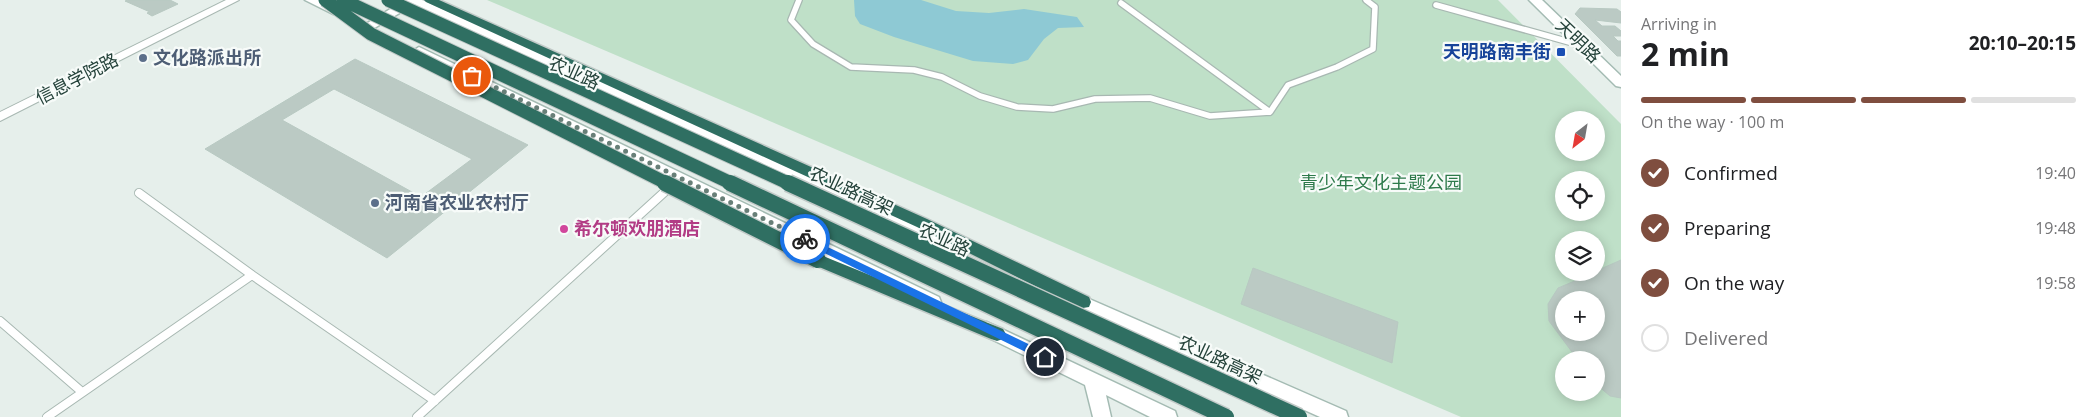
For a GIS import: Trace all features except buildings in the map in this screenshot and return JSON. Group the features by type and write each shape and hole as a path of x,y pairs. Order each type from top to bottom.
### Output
{"highway":[{"path":"325,0 370,34 818,260 997,334"},
{"path":"343,0 1226,417"},
{"name":"农业路高架","path":"388,0 1299,417"},
{"path":"430,0 922,223 1083,302"}],"street":[{"name":"信息学院路","path":"0,117 234,0"},
{"path":"311,0 1168,417"},
{"path":"367,27 412,0"},
{"name":"农业路","path":"412,0 1339,417"},
{"name":"天明路","path":"1535,0 1621,83"},
{"path":"1094,380 1102,417"}],"lane":[{"path":"799,0 791,20 813,44 851,67 914,70 942,77 980,96 1017,107 1053,109 1095,99 1150,98 1210,116 1270,112"},
{"path":"1270,112 1288,85 1337,67 1373,49 1375,7 1366,0"},
{"path":"1121,3 1270,112"},
{"path":"1436,5 1583,46"},
{"path":"417,417 679,178"},
{"path":"139,193 252,275 435,401"},
{"path":"47,417 252,275"},
{"path":"0,321 82,392"}],"green space":[{"name":"青少年文化主题公园","path":"487,0 1498,0 1621,124 1621,417 1461,417"}],"water":[{"path":"854,0 921,0 956,11 989,13 1024,9 1077,17 1084,27 1058,28 1044,39 1028,60 1013,64 973,61 894,37 860,24 855,16"}],"way so far":[{"path":"472,76 805,239"}],"place":[{"name":"天明路南丰街","path":"1561,52"},
{"name":"文化路派出所","path":"143,58"},
{"name":"河南省农业农村厅","path":"375,203"},
{"name":"希尔顿欢朋酒店","path":"564,229"}],"route":[{"path":"805,239 1045,357"}]}
